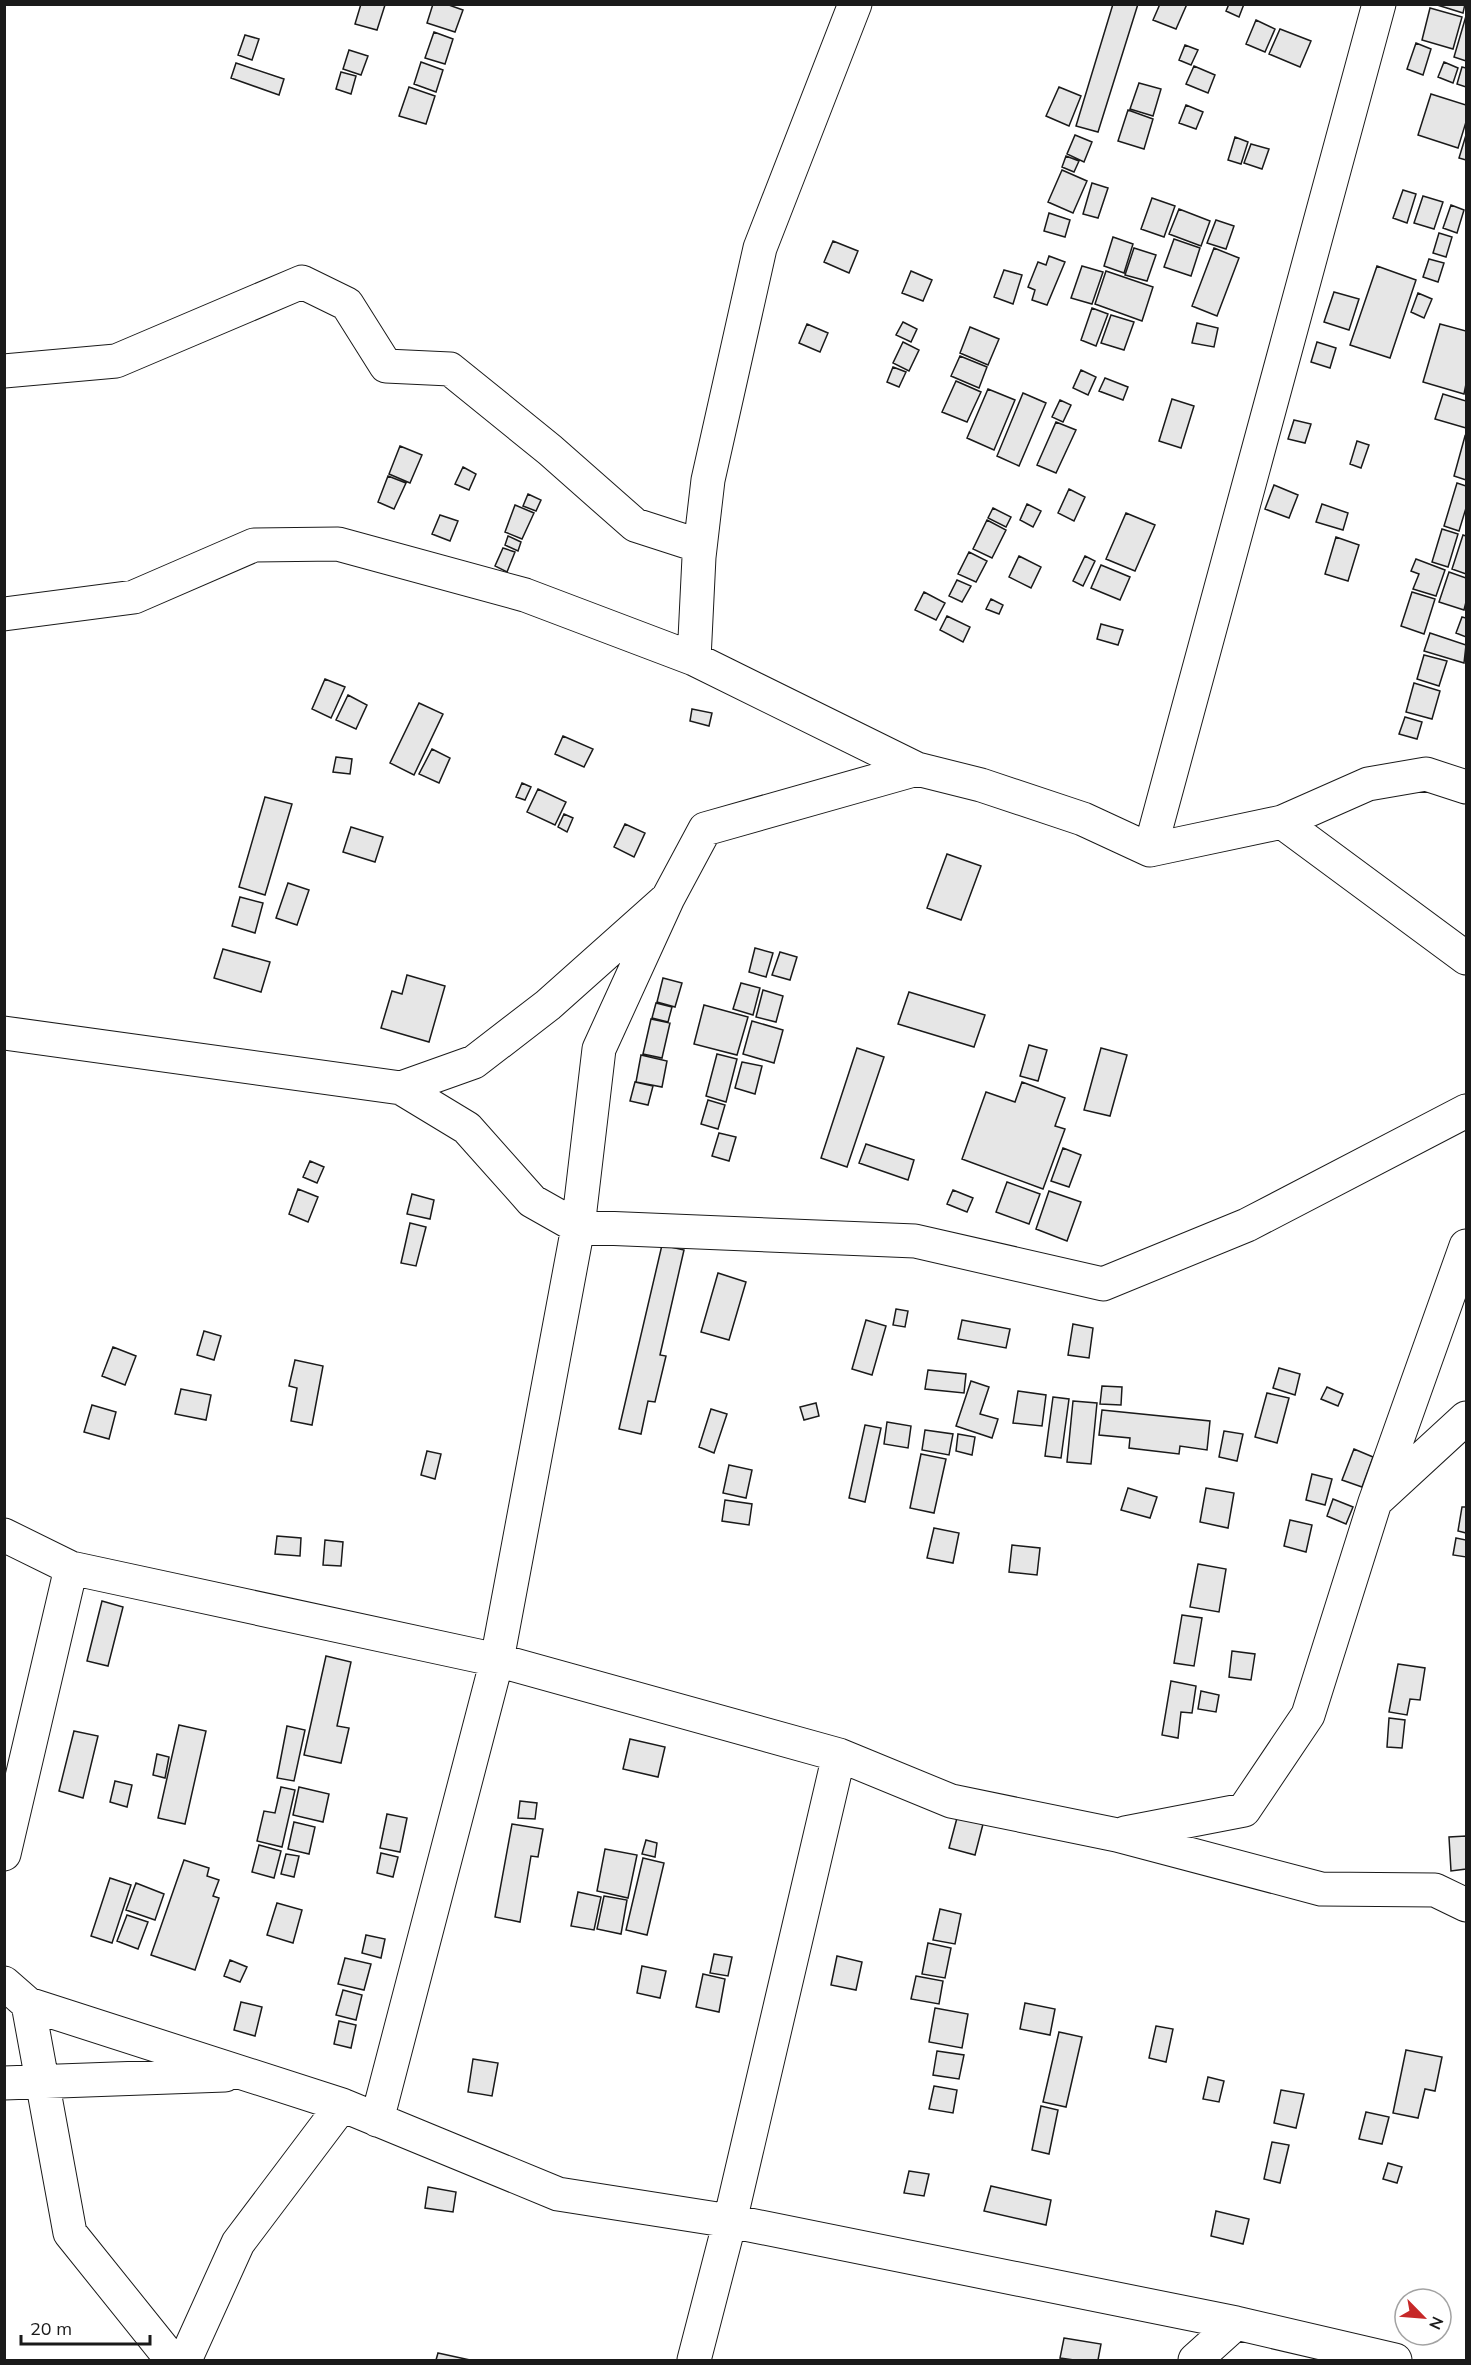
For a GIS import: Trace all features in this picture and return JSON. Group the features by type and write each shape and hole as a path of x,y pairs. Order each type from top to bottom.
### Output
{"street":[{"path":"694,659 700,546 708,480 760,248 855,4"},
{"path":"1150,850 1379,4"},
{"path":"4,371 116,361 302,282 347,304 386,366 450,369 550,450 636,525 700,546"},
{"path":"4,614 134,597 255,545 338,544 525,595 694,659 917,769 981,784 1083,819 1150,850 1282,822 1368,784 1426,774 1467,787"},
{"path":"377,2120 496,1660 578,1227 599,1049 668,898 705,830 917,769"},
{"path":"1282,822 1467,958"},
{"path":"401,1088 474,1062 548,1005 668,898"},
{"path":"4,1033 401,1088 467,1128 532,1201 578,1227 915,1241 1103,1284 1247,1225 1467,1111"},
{"path":"1117,1835 1244,1810 1308,1715 1375,1502 1467,1246"},
{"path":"1375,1502 1467,1418"},
{"path":"4,1535 71,1568 496,1660 839,1755 951,1801 1117,1835 1321,1889 1435,1890 1467,1905"},
{"path":"4,1854 71,1568"},
{"path":"694,2361 730,2221 839,1755"},
{"path":"16,1993 246,2074 342,2105 558,2194 730,2221 1236,2323 1395,2361"},
{"path":"16,1993 43,2082 70,2233 172,2361"},
{"path":"4,2083 246,2074"},
{"path":"185,2361 238,2243 342,2105"},
{"path":"707,2311 716,2361"},
{"path":"1195,2361 1236,2323"}],"building":[{"path":"361,4 385,5 377,30 355,24"},
{"path":"433,4 446,4 463,10 455,32 427,23"},
{"path":"1113,4 1138,4 1098,132 1076,126"},
{"path":"1160,4 1187,4 1176,29 1153,20"},
{"path":"1229,4 1244,4 1239,17 1226,11"},
{"path":"1434,4 1465,4 1463,13"},
{"path":"1430,8 1462,17 1453,49 1422,40"},
{"path":"1466,16 1466,61 1454,57"},
{"path":"1256,20 1275,29 1265,52 1246,44"},
{"path":"1280,29 1311,41 1300,67 1269,54"},
{"path":"434,32 453,39 445,64 425,58"},
{"path":"245,35 259,39 252,60 238,55"},
{"path":"1416,43 1431,49 1423,75 1407,69"},
{"path":"1185,45 1198,50 1191,65 1179,60"},
{"path":"349,50 368,56 361,75 343,69"},
{"path":"421,62 443,70 436,92 414,84"},
{"path":"1444,62 1458,68 1453,83 1438,77"},
{"path":"236,63 284,79 279,95 231,78"},
{"path":"1194,66 1215,75 1208,93 1186,84"},
{"path":"1462,67 1466,68 1466,87 1457,84"},
{"path":"341,72 356,76 351,94 336,89"},
{"path":"1139,83 1161,89 1153,116 1130,109"},
{"path":"409,87 435,96 426,124 399,116"},
{"path":"1059,87 1081,96 1069,126 1046,116"},
{"path":"1431,94 1466,105 1466,122 1458,148 1418,135"},
{"path":"1186,105 1203,112 1196,129 1179,123"},
{"path":"1128,110 1153,119 1144,149 1118,141"},
{"path":"1075,135 1092,142 1084,162 1067,154"},
{"path":"1466,135 1466,160 1459,158"},
{"path":"1235,137 1248,142 1241,164 1228,160"},
{"path":"1251,144 1269,149 1262,169 1244,163"},
{"path":"1066,156 1079,161 1074,172 1062,167"},
{"path":"1062,170 1087,181 1073,213 1048,202"},
{"path":"1092,183 1108,188 1098,218 1083,214"},
{"path":"1403,190 1416,194 1407,223 1393,218"},
{"path":"1423,196 1443,202 1434,229 1414,223"},
{"path":"1152,198 1175,206 1164,237 1141,229"},
{"path":"1451,205 1464,210 1457,233 1443,228"},
{"path":"1179,209 1210,221 1201,246 1169,234"},
{"path":"1049,213 1070,220 1065,237 1044,231"},
{"path":"1216,220 1234,226 1226,249 1207,243"},
{"path":"1439,233 1452,237 1446,257 1433,253"},
{"path":"1113,237 1133,244 1124,273 1104,266"},
{"path":"1174,239 1200,248 1191,276 1164,267"},
{"path":"833,241 858,251 849,273 824,262"},
{"path":"1134,248 1156,255 1147,281 1125,275"},
{"path":"1214,248 1239,258 1217,316 1192,306"},
{"path":"1049,256 1065,262 1047,305 1032,300 1035,290 1028,287 1038,262 1046,265"},
{"path":"1429,259 1444,263 1438,282 1423,277"},
{"path":"1082,266 1103,272 1092,304 1071,298"},
{"path":"1377,266 1416,280 1390,358 1350,345"},
{"path":"1004,270 1022,275 1013,304 994,297"},
{"path":"911,271 932,280 923,301 902,293"},
{"path":"1106,271 1153,287 1142,321 1095,304"},
{"path":"1334,292 1359,299 1349,330 1324,322"},
{"path":"1418,293 1432,299 1424,318 1411,312"},
{"path":"1092,308 1108,314 1096,346 1081,340"},
{"path":"1111,315 1134,322 1124,350 1101,343"},
{"path":"903,322 917,329 911,342 896,335"},
{"path":"1197,323 1218,328 1214,347 1192,343"},
{"path":"807,324 828,333 820,352 799,343"},
{"path":"1440,324 1466,331 1464,394 1423,382"},
{"path":"970,327 999,339 988,365 960,353"},
{"path":"903,342 919,350 909,371 893,363"},
{"path":"1317,342 1336,348 1330,368 1311,362"},
{"path":"960,356 987,367 979,388 951,376"},
{"path":"893,367 906,372 899,387 887,382"},
{"path":"1081,370 1096,377 1088,395 1073,388"},
{"path":"1105,378 1128,387 1123,400 1099,391"},
{"path":"956,381 981,392 967,422 942,412"},
{"path":"988,389 1015,400 994,450 967,438"},
{"path":"1023,393 1046,403 1019,466 997,456"},
{"path":"1443,394 1466,401 1466,428 1435,419"},
{"path":"1172,399 1194,406 1181,448 1159,441"},
{"path":"1060,400 1071,405 1063,422 1052,417"},
{"path":"1294,420 1311,424 1305,443 1288,439"},
{"path":"1056,422 1076,430 1056,473 1037,465"},
{"path":"1466,437 1466,480 1454,476"},
{"path":"1357,441 1369,445 1361,468 1350,464"},
{"path":"400,446 422,455 410,483 389,474"},
{"path":"463,467 476,474 469,490 455,484"},
{"path":"388,476 406,483 394,509 378,502"},
{"path":"1457,483 1466,486 1466,508 1459,531 1444,526"},
{"path":"1274,485 1298,495 1289,518 1265,509"},
{"path":"1069,489 1085,497 1074,521 1058,513"},
{"path":"528,494 541,500 536,511 523,506"},
{"path":"1027,504 1041,511 1033,527 1020,520"},
{"path":"1322,504 1348,513 1343,530 1316,522"},
{"path":"515,505 534,513 522,539 505,532"},
{"path":"993,508 1011,517 1006,527 988,518"},
{"path":"1126,513 1155,525 1135,571 1106,559"},
{"path":"440,515 458,521 450,541 432,534"},
{"path":"987,520 1006,530 992,558 973,549"},
{"path":"1442,529 1458,534 1448,567 1432,562"},
{"path":"1463,535 1466,536 1466,574 1452,569"},
{"path":"508,536 521,542 518,551 505,545"},
{"path":"1336,537 1359,545 1348,581 1325,574"},
{"path":"503,548 515,552 507,572 495,566"},
{"path":"969,552 987,561 976,582 958,574"},
{"path":"1019,556 1041,567 1031,588 1009,577"},
{"path":"1085,556 1095,561 1083,586 1073,581"},
{"path":"1416,559 1445,570 1436,596 1413,589 1419,574 1411,571"},
{"path":"1101,565 1130,577 1120,600 1091,588"},
{"path":"1449,572 1466,578 1464,610 1439,602"},
{"path":"957,580 971,586 962,602 949,596"},
{"path":"924,592 945,603 936,620 915,610"},
{"path":"1412,592 1435,599 1424,634 1401,626"},
{"path":"991,599 1003,605 999,614 986,609"},
{"path":"947,616 970,627 963,642 940,630"},
{"path":"1462,617 1466,618 1466,637 1456,633"},
{"path":"1101,624 1123,630 1118,645 1097,639"},
{"path":"1430,633 1466,645 1464,663 1424,651"},
{"path":"1424,655 1447,661 1439,686 1417,679"},
{"path":"325,679 345,687 331,718 312,709"},
{"path":"1414,683 1440,691 1432,719 1406,712"},
{"path":"348,695 367,705 356,729 336,720"},
{"path":"419,703 443,714 414,775 390,763"},
{"path":"692,709 712,713 709,726 690,721"},
{"path":"1405,717 1422,722 1417,739 1399,734"},
{"path":"563,736 593,749 584,767 555,754"},
{"path":"432,749 450,758 439,783 419,774"},
{"path":"336,757 352,759 350,774 333,772"},
{"path":"522,783 531,787 525,800 516,797"},
{"path":"538,789 566,802 555,825 527,812"},
{"path":"265,797 292,804 265,895 239,887"},
{"path":"564,814 573,818 567,832 558,827"},
{"path":"625,824 645,833 634,857 614,847"},
{"path":"351,827 383,837 375,862 343,852"},
{"path":"947,854 981,866 961,920 927,908"},
{"path":"288,883 309,890 297,925 276,918"},
{"path":"240,897 263,903 255,933 232,926"},
{"path":"755,948 773,953 766,977 749,972"},
{"path":"223,949 270,962 261,992 214,978"},
{"path":"780,952 797,957 790,980 772,975"},
{"path":"407,975 445,986 429,1042 381,1028 392,991 402,994"},
{"path":"663,978 682,983 675,1007 657,1002"},
{"path":"741,983 760,988 753,1015 733,1009"},
{"path":"763,990 783,996 776,1022 756,1017"},
{"path":"909,992 985,1015 974,1047 898,1024"},
{"path":"656,1003 672,1007 668,1022 652,1018"},
{"path":"704,1005 748,1017 737,1055 694,1044"},
{"path":"651,1019 670,1023 662,1058 643,1054"},
{"path":"752,1021 783,1030 774,1063 743,1054"},
{"path":"1029,1045 1047,1050 1038,1081 1020,1076"},
{"path":"857,1048 884,1057 847,1167 821,1158"},
{"path":"1101,1048 1127,1055 1110,1116 1084,1110"},
{"path":"717,1054 737,1059 726,1102 706,1096"},
{"path":"641,1055 667,1061 662,1087 636,1082"},
{"path":"742,1062 762,1066 755,1094 735,1088"},
{"path":"635,1082 653,1086 648,1105 630,1101"},
{"path":"1022,1082 1065,1098 1055,1126 1065,1129 1043,1189 962,1159 986,1092 1015,1102"},
{"path":"708,1100 725,1105 718,1129 701,1124"},
{"path":"719,1133 736,1137 729,1161 712,1156"},
{"path":"866,1144 914,1160 908,1180 859,1163"},
{"path":"1063,1148 1081,1155 1069,1187 1051,1181"},
{"path":"310,1161 324,1167 317,1183 303,1177"},
{"path":"1007,1182 1040,1194 1029,1224 996,1212"},
{"path":"298,1189 318,1197 308,1222 289,1214"},
{"path":"953,1190 973,1198 967,1212 947,1204"},
{"path":"1049,1191 1081,1202 1067,1241 1036,1229"},
{"path":"412,1194 434,1200 430,1219 407,1214"},
{"path":"410,1223 426,1227 416,1266 401,1263"},
{"path":"662,1245 684,1250 660,1355 666,1356 655,1402 648,1401 641,1434 619,1429"},
{"path":"718,1273 746,1282 729,1340 701,1332"},
{"path":"896,1309 908,1311 905,1327 893,1325"},
{"path":"866,1320 886,1326 872,1375 852,1369"},
{"path":"962,1320 1010,1329 1006,1348 958,1339"},
{"path":"1073,1324 1093,1328 1089,1358 1068,1355"},
{"path":"204,1331 221,1336 214,1360 197,1355"},
{"path":"113,1347 136,1356 125,1385 102,1376"},
{"path":"295,1360 323,1366 312,1425 291,1421 297,1388 289,1386"},
{"path":"1279,1368 1300,1374 1295,1395 1273,1388"},
{"path":"928,1370 966,1374 964,1393 925,1389"},
{"path":"971,1381 989,1387 980,1414 998,1419 992,1438 956,1426"},
{"path":"1102,1386 1122,1387 1121,1405 1100,1404"},
{"path":"1327,1387 1343,1394 1338,1406 1321,1399"},
{"path":"181,1389 211,1395 206,1420 175,1414"},
{"path":"1018,1391 1046,1395 1042,1426 1013,1423"},
{"path":"1267,1393 1289,1398 1277,1443 1255,1437"},
{"path":"1053,1397 1069,1399 1061,1458 1045,1456"},
{"path":"1073,1401 1097,1403 1091,1464 1067,1462"},
{"path":"816,1403 819,1416 804,1420 800,1407"},
{"path":"92,1405 116,1412 109,1439 84,1432"},
{"path":"711,1409 727,1414 714,1453 699,1447"},
{"path":"1102,1410 1210,1421 1207,1450 1180,1446 1179,1454 1129,1448 1130,1438 1099,1435"},
{"path":"887,1422 911,1426 908,1448 884,1444"},
{"path":"865,1425 881,1428 865,1502 849,1498"},
{"path":"925,1430 953,1434 949,1455 922,1450"},
{"path":"1224,1431 1243,1434 1237,1461 1219,1457"},
{"path":"958,1434 975,1437 972,1455 956,1451"},
{"path":"1354,1449 1373,1457 1362,1487 1342,1480"},
{"path":"427,1451 441,1454 435,1479 421,1475"},
{"path":"921,1454 946,1459 934,1513 910,1508"},
{"path":"729,1465 752,1470 746,1498 723,1493"},
{"path":"1312,1474 1332,1479 1325,1505 1306,1500"},
{"path":"1128,1488 1157,1497 1150,1518 1121,1510"},
{"path":"1206,1488 1234,1493 1228,1528 1200,1522"},
{"path":"1333,1499 1353,1507 1346,1524 1327,1516"},
{"path":"725,1500 752,1504 749,1525 722,1521"},
{"path":"1462,1507 1466,1507 1466,1533 1458,1531"},
{"path":"1290,1520 1312,1525 1306,1552 1284,1546"},
{"path":"934,1528 959,1533 953,1563 927,1558"},
{"path":"277,1536 301,1538 300,1556 275,1554"},
{"path":"1456,1538 1466,1540 1466,1557 1453,1555"},
{"path":"325,1540 343,1542 341,1566 323,1565"},
{"path":"1012,1545 1040,1548 1037,1575 1009,1572"},
{"path":"1198,1564 1226,1569 1219,1612 1190,1607"},
{"path":"102,1601 123,1607 108,1666 87,1661"},
{"path":"1182,1615 1202,1618 1194,1666 1174,1663"},
{"path":"1232,1651 1255,1654 1251,1680 1229,1677"},
{"path":"326,1656 351,1662 337,1726 349,1728 341,1763 304,1755"},
{"path":"1398,1664 1425,1668 1420,1700 1410,1699 1407,1715 1389,1712"},
{"path":"1171,1681 1196,1686 1192,1713 1181,1712 1178,1738 1162,1735"},
{"path":"1201,1691 1219,1695 1216,1712 1198,1709"},
{"path":"1389,1718 1405,1720 1402,1748 1387,1747"},
{"path":"179,1725 206,1731 185,1824 158,1818"},
{"path":"287,1726 305,1730 294,1781 277,1778"},
{"path":"74,1731 98,1736 83,1798 59,1791"},
{"path":"630,1739 665,1747 658,1777 623,1769"},
{"path":"157,1754 169,1757 165,1778 153,1775"},
{"path":"115,1781 132,1785 127,1807 110,1802"},
{"path":"281,1787 295,1790 282,1847 257,1841 264,1811 275,1813"},
{"path":"299,1787 329,1794 323,1822 293,1815"},
{"path":"520,1801 537,1803 535,1819 518,1818"},
{"path":"387,1814 407,1818 400,1852 380,1848"},
{"path":"957,1818 983,1824 975,1855 949,1848"},
{"path":"294,1822 315,1827 309,1854 288,1849"},
{"path":"512,1824 543,1829 538,1857 531,1856 520,1922 495,1917"},
{"path":"1466,1836 1466,1869 1451,1871 1449,1837"},
{"path":"646,1840 657,1843 655,1857 642,1854"},
{"path":"259,1845 281,1851 274,1878 252,1872"},
{"path":"605,1849 637,1855 628,1898 597,1891"},
{"path":"381,1853 398,1857 393,1877 377,1873"},
{"path":"286,1854 299,1856 294,1877 281,1874"},
{"path":"643,1858 664,1863 647,1935 626,1930"},
{"path":"184,1860 209,1868 207,1876 219,1880 213,1896 219,1898 195,1970 151,1955"},
{"path":"110,1878 131,1885 112,1943 91,1936"},
{"path":"136,1883 164,1894 155,1920 126,1910"},
{"path":"578,1892 601,1897 594,1930 571,1926"},
{"path":"604,1896 627,1900 621,1934 597,1929"},
{"path":"277,1903 302,1910 293,1943 267,1935"},
{"path":"940,1909 961,1914 955,1944 933,1940"},
{"path":"127,1915 148,1922 138,1949 117,1941"},
{"path":"366,1935 385,1939 381,1958 362,1953"},
{"path":"928,1943 951,1948 945,1978 922,1974"},
{"path":"714,1954 732,1957 728,1976 710,1973"},
{"path":"837,1956 862,1962 856,1990 831,1985"},
{"path":"345,1958 371,1964 364,1990 338,1984"},
{"path":"230,1960 247,1967 240,1982 224,1976"},
{"path":"642,1966 666,1971 660,1998 637,1993"},
{"path":"703,1974 725,1979 719,2012 696,2007"},
{"path":"916,1976 943,1981 939,2004 911,1999"},
{"path":"343,1990 362,1995 356,2020 336,2015"},
{"path":"241,2002 262,2007 255,2036 234,2030"},
{"path":"1025,2003 1055,2009 1050,2035 1020,2029"},
{"path":"935,2008 968,2014 962,2048 929,2042"},
{"path":"339,2021 356,2025 351,2048 334,2044"},
{"path":"1156,2026 1173,2029 1166,2062 1149,2058"},
{"path":"1059,2032 1082,2037 1066,2107 1043,2102"},
{"path":"1406,2050 1442,2057 1435,2091 1425,2089 1418,2118 1393,2113"},
{"path":"937,2051 964,2055 959,2079 933,2075"},
{"path":"473,2059 498,2063 492,2096 468,2092"},
{"path":"1208,2077 1224,2081 1219,2102 1203,2099"},
{"path":"934,2086 957,2090 953,2113 929,2109"},
{"path":"1281,2090 1304,2094 1296,2128 1274,2123"},
{"path":"1041,2106 1058,2110 1049,2154 1032,2150"},
{"path":"1366,2112 1389,2117 1382,2144 1359,2139"},
{"path":"1272,2142 1289,2145 1280,2183 1264,2179"},
{"path":"1388,2163 1402,2167 1397,2183 1383,2179"},
{"path":"909,2171 929,2174 924,2196 904,2193"},
{"path":"991,2186 1051,2200 1046,2225 984,2211"},
{"path":"428,2187 456,2192 453,2212 425,2208"},
{"path":"1216,2211 1249,2219 1243,2244 1211,2236"},
{"path":"1064,2338 1101,2344 1098,2360 1060,2358"},
{"path":"438,2353 470,2360 436,2360"}]}
